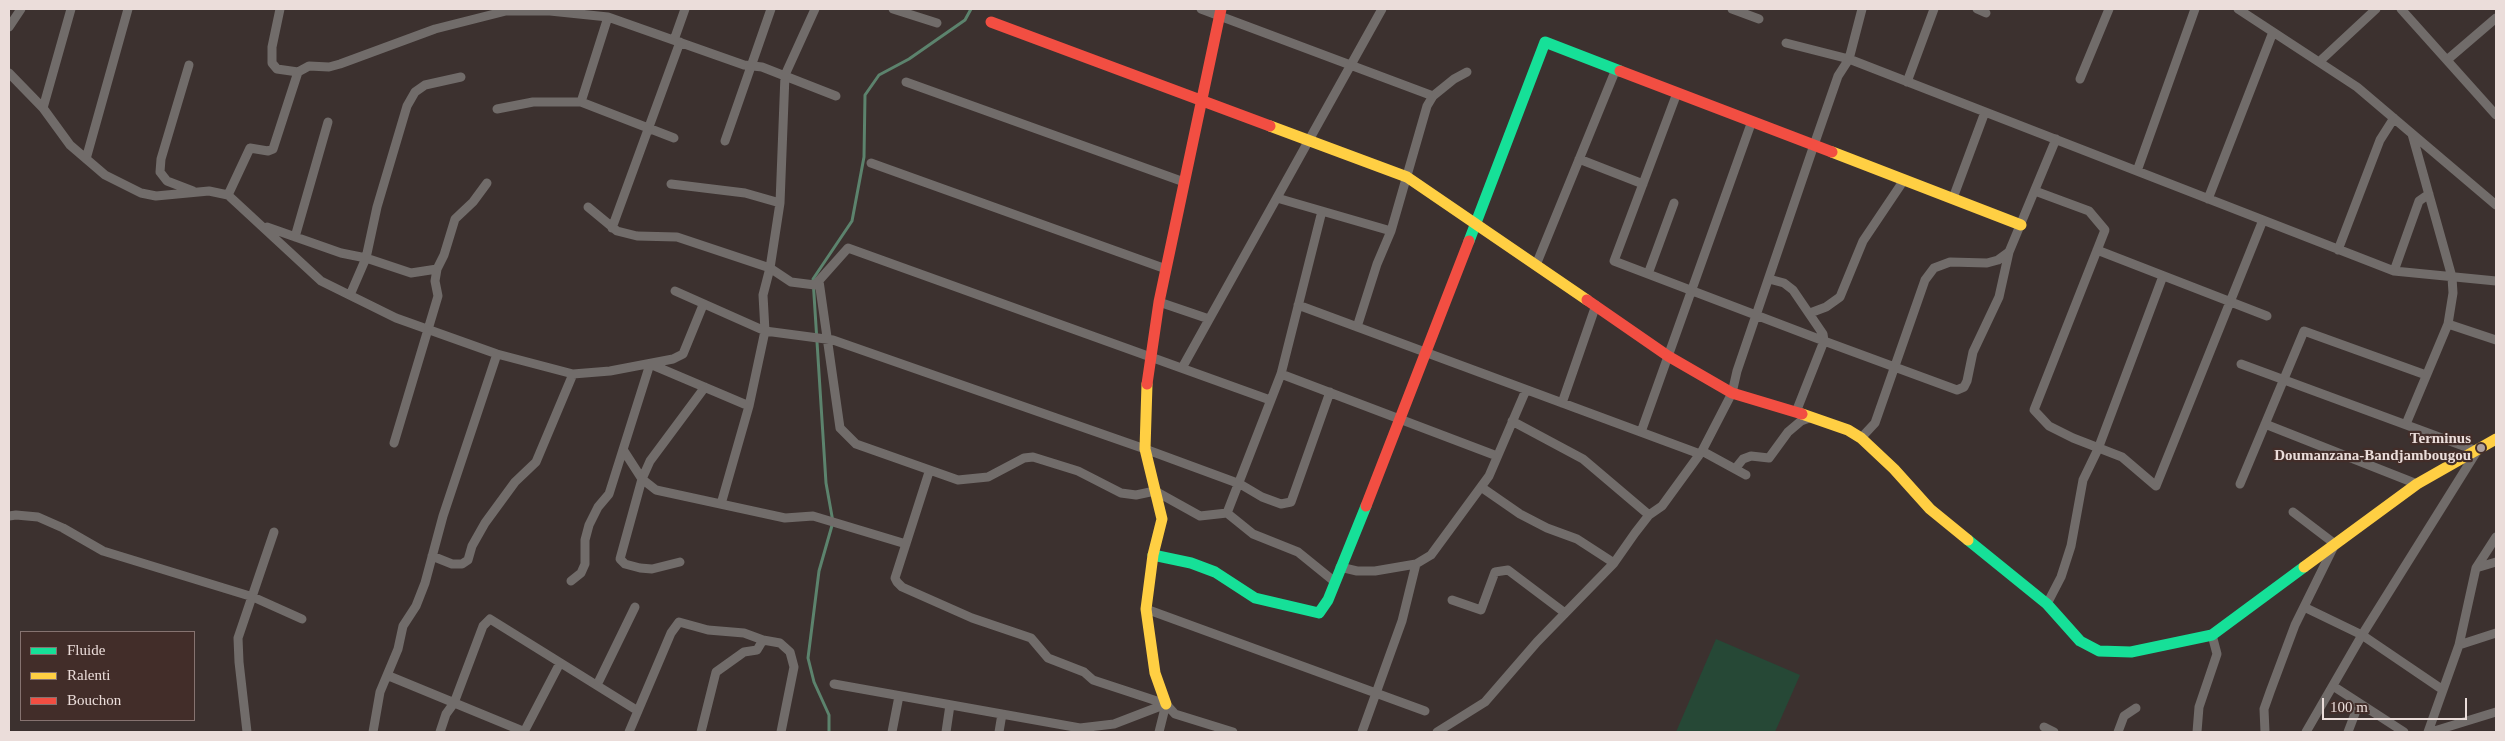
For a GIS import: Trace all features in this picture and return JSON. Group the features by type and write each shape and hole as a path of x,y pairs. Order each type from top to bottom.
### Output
{"street":[{"path":"9,9 19,11 9,27"},
{"path":"44,108 71,9"},
{"path":"86,159 128,9"},
{"path":"280,9 272,47 272,63 277,68 298,72 309,66 328,67 340,64 435,29 506,11 550,10 608,17 786,76 836,96"},
{"path":"612,228 649,128 677,41 685,9"},
{"path":"726,141 771,9"},
{"path":"721,504 750,406 765,331 763,295 770,268 780,203 786,76 815,9"},
{"path":"893,9 937,23"},
{"path":"1201,9 1220,12 1350,65 1433,96"},
{"path":"1182,368 1382,9"},
{"path":"1732,9 1759,19"},
{"path":"1438,732 1485,702 1565,613 1614,563 1649,515 1662,506 1701,452 1732,392 1737,372 1838,76 1848,59 1862,9"},
{"path":"1907,82 1934,9"},
{"path":"1977,9 1986,12"},
{"path":"2080,79 2109,9"},
{"path":"2137,171 2196,9"},
{"path":"2319,62 2376,9"},
{"path":"2401,9 2496,115"},
{"path":"2242,10 2357,87 2496,204"},
{"path":"1220,12 1159,302 1147,386 1144,449 1162,519 1153,555 1146,609 1155,672 1166,704 1175,714 1233,732"},
{"path":"580,102 608,17"},
{"path":"2447,60 2496,18"},
{"path":"991,22 1407,177 1668,356 1732,392 1812,417 1848,430 1861,438 1894,469 1930,509 2048,604 2080,641 2099,651 2131,652 2212,636 2417,484 2496,439"},
{"path":"2208,199 2273,32"},
{"path":"1153,555 1190,563 1214,572 1255,598 1279,602 1319,613 1335,582 1401,419 1545,42 2021,225"},
{"path":"1786,43 1848,59 2394,271 2496,281"},
{"path":"189,65 160,159 160,172 167,181 198,192"},
{"path":"1536,265 1616,69"},
{"path":"228,195 250,148 268,151 272,149 298,72"},
{"path":"1357,327 1377,264 1391,232 1423,121 1433,96 1454,79 1467,72"},
{"path":"9,73 44,108 70,145 105,175 140,193 156,196 209,191 228,195 321,281 396,318 497,354 573,374 650,364 673,359 683,354 703,305"},
{"path":"350,295 366,258 377,207 407,106 414,92 425,84 461,77"},
{"path":"906,82 1184,182"},
{"path":"1677,92 1614,262 1957,390 1964,386 1970,371 1973,352 1999,297 2009,252 2056,139"},
{"path":"497,109 533,102 580,102 674,138"},
{"path":"1953,198 1985,112"},
{"path":"2338,250 2380,140 2394,118"},
{"path":"1641,432 1752,121"},
{"path":"295,237 328,122"},
{"path":"2406,424 2448,324 2453,293 2452,277 2412,134"},
{"path":"1579,159 1643,184"},
{"path":"871,163 1166,270"},
{"path":"1810,313 1826,307 1840,297 1863,241 1904,180"},
{"path":"394,443 438,296 435,281 436,268 444,255 455,219 473,202 487,183"},
{"path":"671,184 745,193 780,203"},
{"path":"2035,191 2089,211 2104,230 2034,410 2049,426 2122,458 2156,486 2263,220"},
{"path":"2394,271 2419,201 2428,194"},
{"path":"1276,198 1391,232"},
{"path":"1648,274 1674,203"},
{"path":"588,207 612,228 637,236 677,237 770,268 791,282 814,285 848,248 1270,400"},
{"path":"1227,513 1240,484 1281,374 1322,211"},
{"path":"262,226 341,253 366,258 412,273 436,268"},
{"path":"2096,250 2267,316"},
{"path":"1861,438 1875,423 1925,280 1934,268 1950,262 1987,263 1998,260 2009,252"},
{"path":"2048,604 2071,546 2083,480 2098,448 2163,276"},
{"path":"1769,279 1784,283 1793,290 1823,334 1824,341 1796,412"},
{"path":"819,281 840,428 856,444 929,472 958,480 988,477 1024,458 1033,458 1078,471 1121,493 1136,495 1155,491 1200,516 1227,513 1253,534 1298,552 1335,582"},
{"path":"675,291 765,331 828,340 1144,449 1240,484 1262,497 1281,504 1291,502 1330,392"},
{"path":"1159,302 1209,320"},
{"path":"1562,403 1596,305"},
{"path":"1298,306 1641,432 1701,452 1746,476"},
{"path":"2448,324 2496,340"},
{"path":"2240,484 2304,331 2426,375"},
{"path":"373,732 380,692 389,676 403,626 416,606 443,516 497,354"},
{"path":"650,364 750,406"},
{"path":"571,581 581,573 585,564 585,540 589,525 598,506 609,494 650,364"},
{"path":"2241,364 2477,450"},
{"path":"432,556 452,564 462,564 468,560 472,546 485,523 515,482 536,462 573,374"},
{"path":"1281,374 1497,456"},
{"path":"680,562 652,569 625,564 620,560 642,479 650,461 705,387"},
{"path":"1340,567 1357,571 1375,571 1416,564 1431,555 1481,487 1526,390"},
{"path":"1735,470 1742,459 1751,456 1769,458 1788,432 1800,421 1812,417"},
{"path":"1512,422 1583,459 1649,515"},
{"path":"2265,424 2417,484"},
{"path":"2306,732 2362,635 2477,450"},
{"path":"624,451 642,479 656,490 786,518 813,516 906,544"},
{"path":"929,472 895,578 902,587 972,618 1031,638 1048,658 1084,672 1093,680 1166,704"},
{"path":"1481,487 1520,514 1577,539 1614,563"},
{"path":"2293,512 2335,544"},
{"path":"9,516 38,518 63,528 103,551 253,597 302,619"},
{"path":"247,732 238,662 238,638 274,532"},
{"path":"2430,732 2459,645 2476,568 2496,536"},
{"path":"2265,732 2264,710 2270,692 2304,607 2335,544"},
{"path":"2476,568 2496,562"},
{"path":"1362,732 1402,621 1416,564"},
{"path":"1452,600 1481,610 1495,572 1508,570 1565,613"},
{"path":"597,686 636,607"},
{"path":"2304,607 2362,635 2443,690"},
{"path":"1146,609 1424,712"},
{"path":"440,732 446,714 454,703 483,626 490,619 638,711"},
{"path":"629,732 671,633 679,622 708,630 744,633 780,644 790,652 794,667 781,732"},
{"path":"2459,645 2496,633"},
{"path":"2197,732 2198,707 2217,654 2212,636"},
{"path":"701,732 716,672 744,652 757,650 763,640"},
{"path":"389,676 524,732 560,663"},
{"path":"834,684 1002,714 1079,730 1114,724 1166,704"},
{"path":"2333,686 2404,732"},
{"path":"892,732 899,696"},
{"path":"2348,732 2359,703"},
{"path":"1159,732 1166,704"},
{"path":"946,732 950,705"},
{"path":"2118,732 2124,716 2136,708"},
{"path":"2430,732 2496,712"},
{"path":"999,732 1002,714"},
{"path":"2044,727 2054,732"}],"green space":[{"path":"1716,639 1800,675 1775,732 1676,732"}],"waterway":[{"path":"829,732 829,715 814,682 808,658 819,571 833,522 826,483 813,279 852,221 864,157 865,95 879,75 909,59 965,20 971,9"}],"traffic: fast":[{"path":"1469,241 1545,42 1620,71"},
{"path":"1153,555 1191,563 1215,572 1255,598 1319,613 1328,600 1366,506"},
{"path":"1968,540 2047,604 2080,641 2099,651 2131,652 2212,635 2304,567"}],"traffic: slow":[{"path":"1270,126 1407,177 1587,300"},
{"path":"1832,152 2021,225"},
{"path":"1147,384 1145,449 1162,519 1153,555 1146,609 1155,673 1166,704"},
{"path":"1802,414 1848,430 1861,438 1894,469 1930,509 1968,540"},
{"path":"2304,567 2417,484 2496,439"}],"traffic: jam":[{"path":"1147,384 1159,302 1221,9"},
{"path":"991,22 1270,126"},
{"path":"1620,71 1832,152"},
{"path":"1366,506 1469,241"},
{"path":"1587,300 1668,356 1732,393 1802,414"}],"place":[{"name":"Terminus Doumanzana-Bandjambougou","path":"2481,448"}]}
